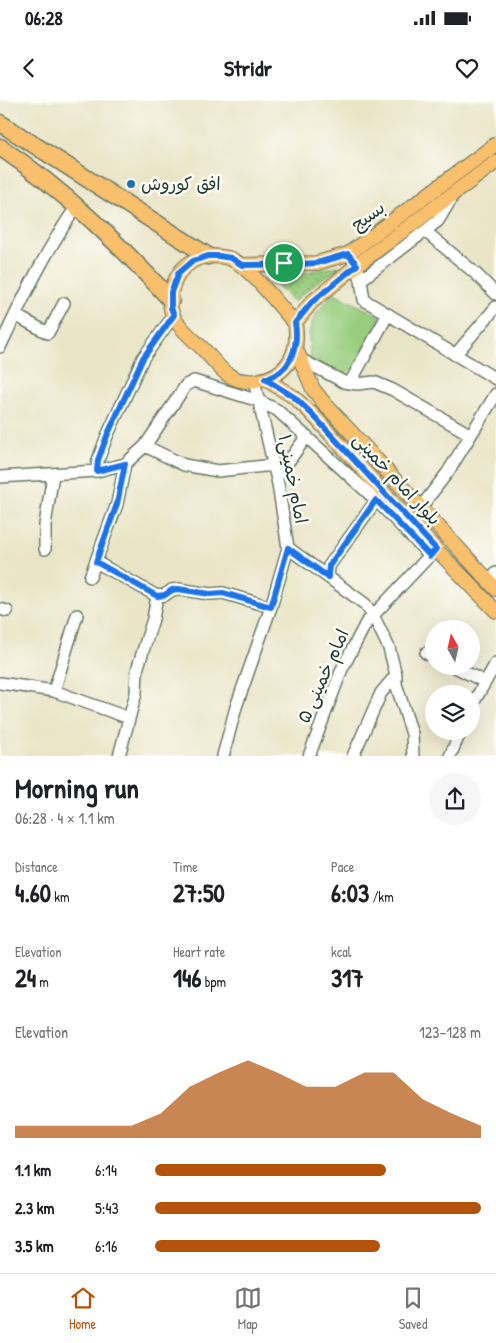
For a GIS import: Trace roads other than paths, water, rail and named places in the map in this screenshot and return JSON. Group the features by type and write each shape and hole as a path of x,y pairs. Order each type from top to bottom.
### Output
{"highway":[{"path":"0,123 208,256"},
{"path":"0,147 77,206 134,261 172,307"}],"main road":[{"name":"بسیج","path":"242,265 317,263 348,254 496,144"},
{"name":"بسیج","path":"295,323 312,302 357,265 496,162"},
{"path":"348,254 357,265"},
{"path":"208,256 219,256 231,258 242,265 295,323 298,354 272,378 246,382 227,374 175,320 171,292 178,274 193,261 208,256"},
{"name":"بلوار امام خمینی","path":"298,354 313,389 324,404 494,582"},
{"name":"بلوار امام خمینی","path":"260,380 294,397 312,414 380,495 433,552 496,611"}],"street":[{"path":"361,280 438,221 456,192"},
{"path":"0,347 58,232 77,206"},
{"path":"425,231 475,272 496,294"},
{"path":"357,265 364,300 496,379"},
{"path":"15,315 48,333 64,303"},
{"path":"97,471 98,460 107,436 143,358 172,307"},
{"path":"455,355 496,307"},
{"path":"350,383 388,314"},
{"path":"298,354 344,382 357,384 374,382 393,390 471,435"},
{"name":"امام خمینی۱","path":"223,756 236,707 271,607 288,548 277,477 259,401 260,380"},
{"path":"0,477 97,471 125,464 145,446 186,385 194,381 259,401 277,410 380,495 329,566 328,577"},
{"path":"422,507 448,472 496,394"},
{"path":"277,477 307,436"},
{"path":"145,446 184,465 218,471 274,465"},
{"path":"90,577 117,504 125,464"},
{"path":"45,549 44,525 53,474"},
{"path":"288,548 365,604 374,617 389,648 396,675 396,684 412,734 413,756"},
{"name":"امام خمینی ۵","path":"309,756 342,669 366,623 374,617 433,552"},
{"path":"96,562 157,596 165,595 172,590 178,589 210,594 223,593 271,607"},
{"path":"119,756 136,693 137,670 153,619 157,596"},
{"path":"54,691 77,615"},
{"path":"480,691 496,663"},
{"path":"354,756 381,693 396,675"},
{"path":"471,675 485,682"},
{"path":"0,683 54,691 128,718"},
{"path":"450,756 457,740"}],"place":[{"name":"افق کوروش","path":"131,184"}]}
